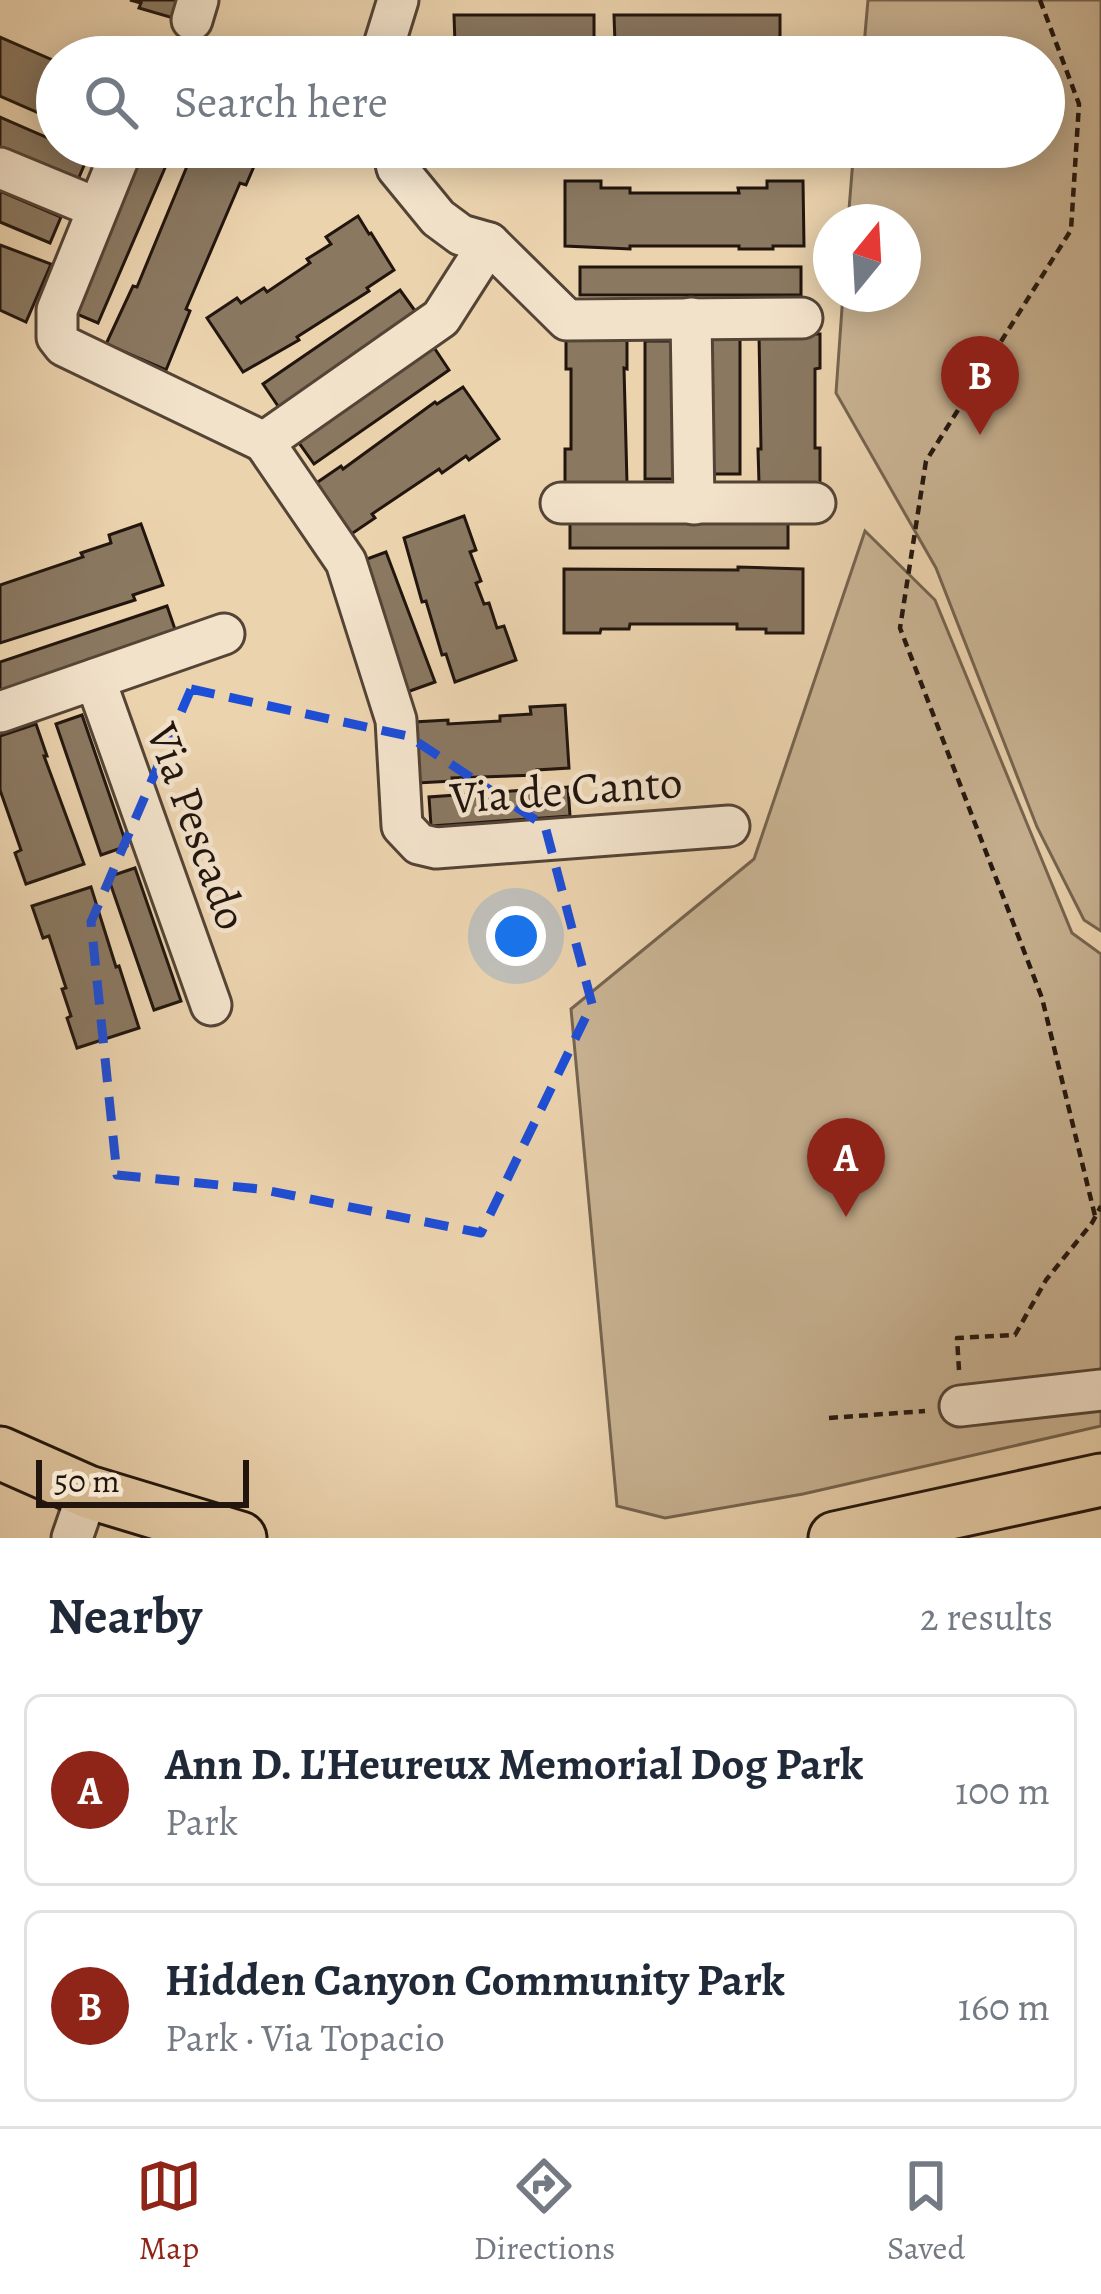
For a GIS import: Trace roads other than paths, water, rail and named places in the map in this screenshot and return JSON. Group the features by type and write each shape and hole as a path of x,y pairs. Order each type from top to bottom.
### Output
{"main road":[{"path":"0,1453 80,1515 240,1538"},
{"path":"835,1538 1101,1480"}],"street":[{"path":"387,36 398,0"},
{"path":"0,168 97,208"},
{"path":"114,168 57,310 58,337 64,346 264,442 441,318 489,243"},
{"path":"397,168 438,218 461,235 489,243 567,320 802,319"},
{"path":"691,319 694,504"},
{"name":"Via de Canto","path":"264,442 346,562 396,720 402,826 418,844 436,848 729,826"},
{"path":"561,503 814,503"},
{"path":"0,712 224,634"},
{"name":"Via Pescado","path":"95,679 211,1005"},
{"path":"960,1406 1101,1390"}],"place":[{"name":"Hidden Canyon Community Park","path":"980,435"},
{"name":"Ann D. L'Heureux Memorial Dog Park","path":"846,1217"}]}
